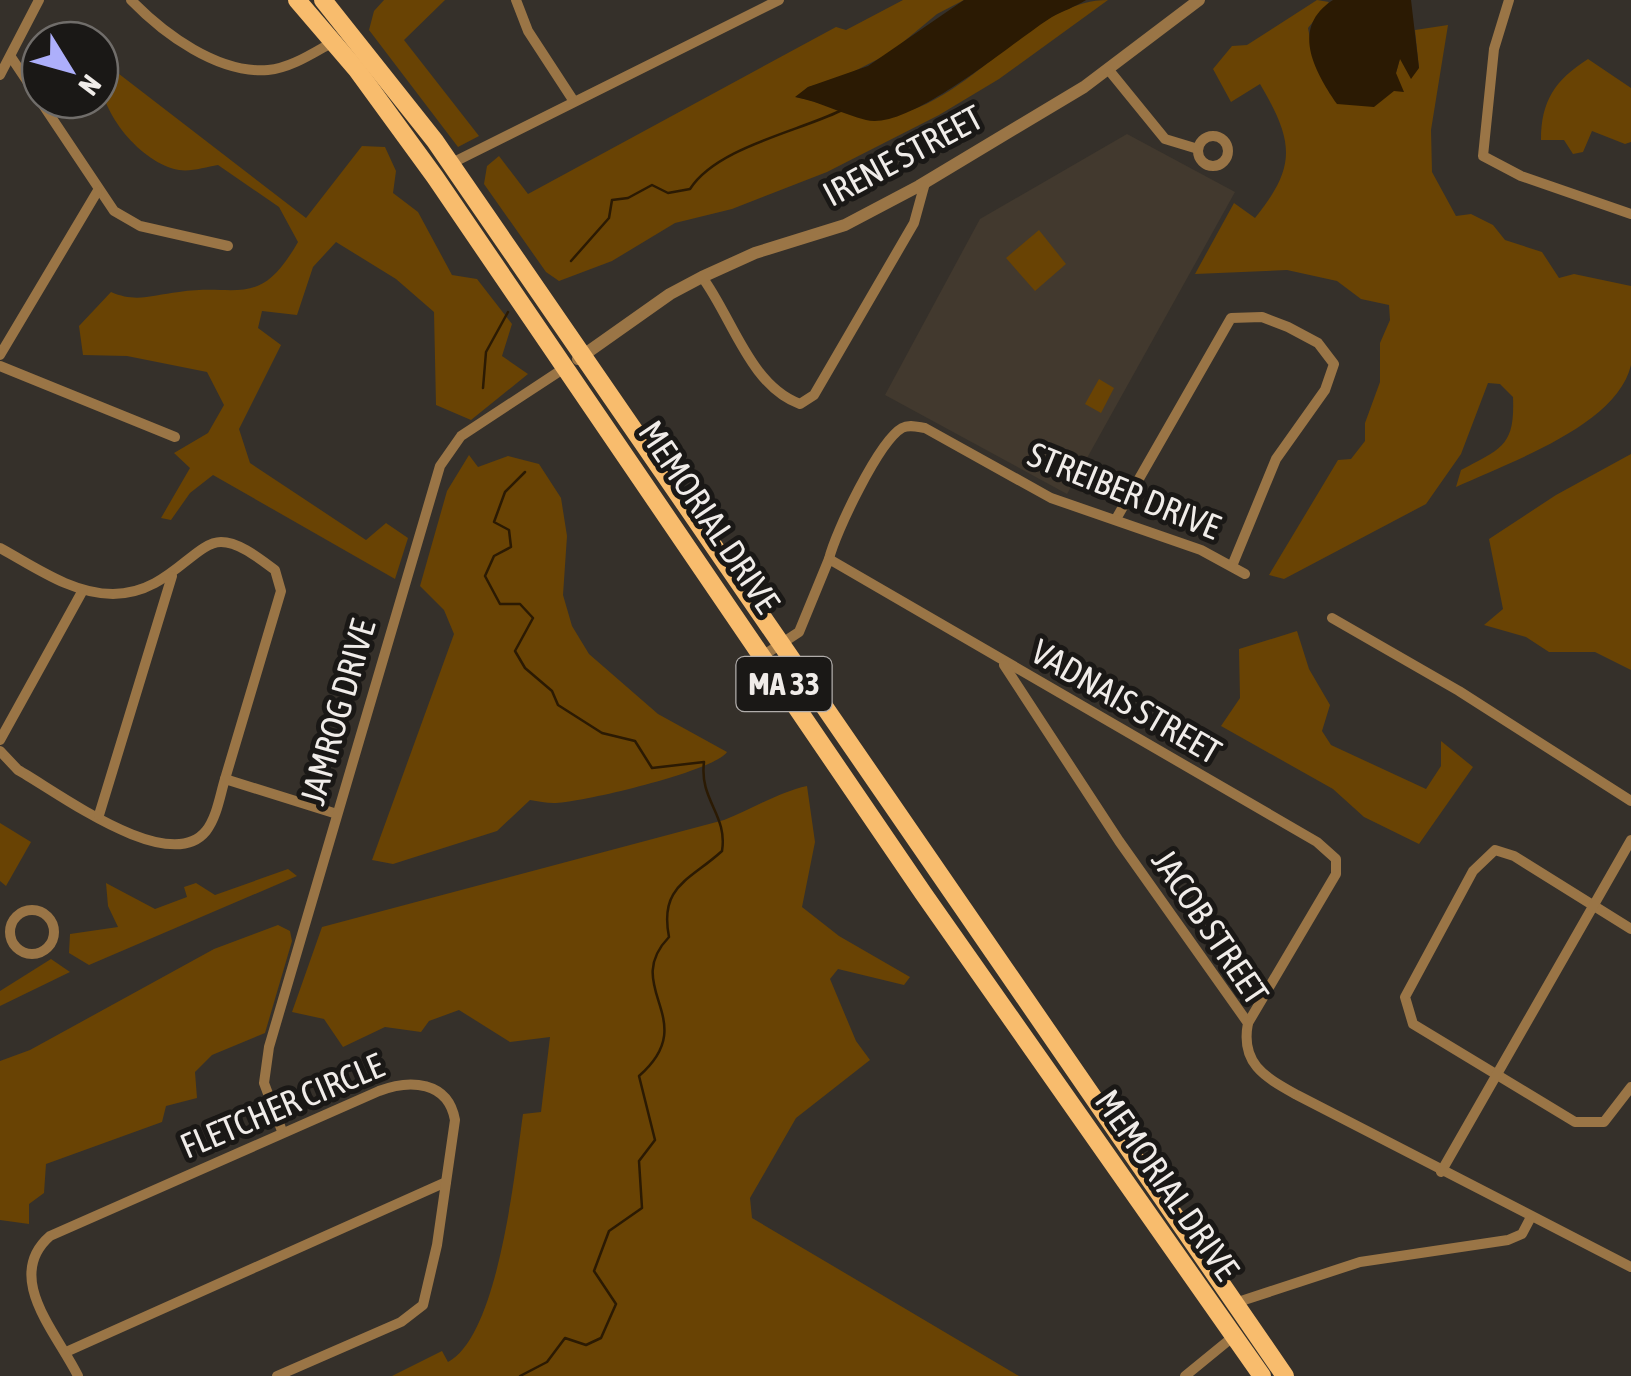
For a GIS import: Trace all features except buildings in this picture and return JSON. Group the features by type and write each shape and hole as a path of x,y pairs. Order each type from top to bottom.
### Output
{"main road":[{"name":"MEMORIAL DRIVE","path":"296,0 334,41 408,138 781,644 1286,1376"},
{"name":"MEMORIAL DRIVE","path":"322,0 380,68 450,164 764,655 1077,1114 1262,1376"},
{"path":"1077,1114 1094,1098"}],"street":[{"path":"0,75 40,0"},
{"path":"131,0 182,42 246,68 280,67 334,41"},
{"path":"516,0 528,31 573,100"},
{"path":"450,164 778,0"},
{"name":"IRENE STREET","path":"575,361 670,294 702,277 755,252 844,225 924,183 1108,69 1200,0"},
{"path":"1509,0 1494,49 1483,156 1521,176 1631,214"},
{"path":"11,56 97,192 132,223 228,246"},
{"path":"1108,69 1165,138 1198,149"},
{"path":"702,277 752,361 784,398 800,404 814,395 906,238 924,183"},
{"path":"0,356 97,192"},
{"path":"1116,519 1231,318 1242,315 1275,322 1307,336 1330,353 1334,364 1332,378 1284,445 1232,566"},
{"name":"JAMROG DRIVE","path":"282,1131 265,1090 266,1059 445,453 466,432 575,361"},
{"path":"0,366 175,437"},
{"name":"STREIBER DRIVE","path":"829,560 833,541 886,444 901,428 910,426 925,428 1051,498 1116,519 1244,574"},
{"path":"0,548 83,590 132,592 172,576 204,548 224,542 272,568 282,582 207,830 181,844 148,843 18,770 0,751"},
{"path":"764,655 799,632 829,560"},
{"name":"VADNAIS STREET","path":"829,560 1004,665 1296,829 1336,860 1336,874 1328,892 1248,1023"},
{"path":"99,816 172,576"},
{"path":"0,740 83,590"},
{"path":"1332,618 1459,691 1631,801"},
{"name":"JACOB STREET","path":"1004,665 1110,827 1248,1023 1245,1051 1267,1078 1441,1172 1631,1267"},
{"path":"225,779 337,814"},
{"path":"1441,1172 1631,840"},
{"path":"1631,929 1514,856 1494,850 1473,871 1405,996 1406,1011 1413,1024 1575,1122 1592,1124 1616,1110 1631,1086"},
{"path":"34,910 48,918 54,933 46,948 32,954 14,944 5,926 18,914 34,910"},
{"name":"FLETCHER CIRCLE","path":"78,1376 30,1283 30,1262 45,1241 282,1131 391,1086 420,1084 446,1100 454,1114 430,1288 421,1308 401,1322 278,1376"},
{"path":"66,1352 446,1182"},
{"path":"1235,1303 1360,1262 1508,1240 1522,1234 1532,1217"},
{"path":"1185,1376 1234,1336"}],"shaded area":[{"path":"384,0 445,0 404,40 479,136 458,147 369,30 374,11"},
{"path":"903,0 964,0 937,14 890,53 841,78 808,87 796,97 856,114 880,116 922,106 1053,16 1080,4 1108,0 999,79 939,115 827,172 732,209 675,223 612,261 559,281 546,272 484,184 487,166 499,156 528,194 836,27 846,30"},
{"path":"964,0 1086,0 1052,17 934,99 885,120 866,120 795,97 808,87 868,66"},
{"path":"1317,0 1329,2 1308,28 1314,60 1330,94 1396,73 1400,58 1419,68 1415,30 1448,25 1431,130 1432,172 1456,216 1471,214 1493,225 1505,240 1542,252 1559,278 1574,274 1631,286 1631,365 1622,387 1583,424 1530,454 1456,487 1461,470 1496,450 1508,436 1513,397 1500,384 1488,383 1461,454 1426,504 1284,579 1269,575 1338,460 1351,459 1365,441 1365,423 1380,382 1380,343 1390,320 1389,305 1361,299 1337,281 1287,270 1195,274 1234,203 1255,218 1269,200 1284,168 1286,153 1279,122 1260,84 1231,102 1213,69 1232,46 1247,45"},
{"path":"1333,0 1411,0 1419,68 1411,79 1400,59 1396,73 1404,92 1394,91 1374,107 1337,104 1314,63 1309,36 1320,11"},
{"path":"1588,59 1631,88 1631,142 1625,144 1592,131 1583,152 1573,154 1564,140 1541,140 1542,126 1552,93"},
{"path":"120,75 306,218 362,146 385,147 396,171 393,193 418,212 452,275 477,279 512,324 502,356 528,374 471,420 436,405 434,312 396,279 336,242 313,267 297,315 262,311 258,328 281,345 239,429 250,463 366,540 386,523 408,538 395,579 213,475 190,493 171,520 161,518 190,468 174,453 208,433 224,405 207,372 127,356 83,355 79,326 111,292 136,298 259,285 284,263 298,242 279,207 218,165 179,170 151,158 115,120 120,120"},
{"path":"1127,134 1235,192 1067,494 885,395 980,219"},
{"path":"1039,230 1066,264 1035,291 1006,258"},
{"path":"1099,379 1114,388 1101,413 1085,404"},
{"path":"1631,454 1631,670 1595,652 1549,652 1526,637 1484,625 1503,609 1489,539 1556,495"},
{"path":"469,455 478,467 508,456 539,464 561,498 567,536 563,595 572,626 589,654 658,714 727,752 699,768 617,792 568,802 530,800 497,831 393,864 372,860 454,634 444,610 420,586 447,491"},
{"path":"1297,631 1309,669 1330,705 1322,731 1331,745 1426,789 1441,766 1441,741 1473,767 1419,844 1364,817 1333,789 1221,726 1240,698 1239,649"},
{"path":"807,786 815,842 802,907 839,936 910,977 904,985 838,969 830,979 856,1041 870,1060 796,1118 750,1198 752,1218 1019,1376 392,1376 442,1351 448,1362 466,1346 480,1320 502,1249 523,1114 541,1112 550,1037 510,1042 459,1010 429,1021 421,1032 385,1027 343,1047 324,1019 292,1012 322,927 724,820"},
{"path":"0,823 31,842 6,886 0,881"},
{"path":"288,869 297,876 89,965 69,953 70,934 118,927 108,906 106,883 155,909 187,897 184,887 196,883 215,895"},
{"path":"278,925 290,931 292,941 265,1033 212,1055 195,1072 197,1098 166,1106 162,1122 46,1164 44,1193 29,1204 29,1224 0,1220 0,1061 30,1050 214,949"},
{"path":"51,959 70,972 0,1006 0,991"}],"waterway":[{"path":"571,261 609,218 612,200 628,198 652,185 668,193 690,189 718,162 737,152 840,111"},
{"path":"483,388 486,352 508,312"},
{"path":"520,1376 547,1362 565,1338 586,1345 601,1338 616,1304 594,1271 609,1231 642,1208 639,1161 655,1140 639,1076 657,1056 664,1038 653,972 656,955 669,937 668,906 673,895 722,851 723,838 706,787 704,762 652,768 635,741 602,733 558,705 552,691 525,668 515,651 533,618 520,604 500,604 485,576 494,556 511,547 509,530 494,522 505,492 525,472"}]}
